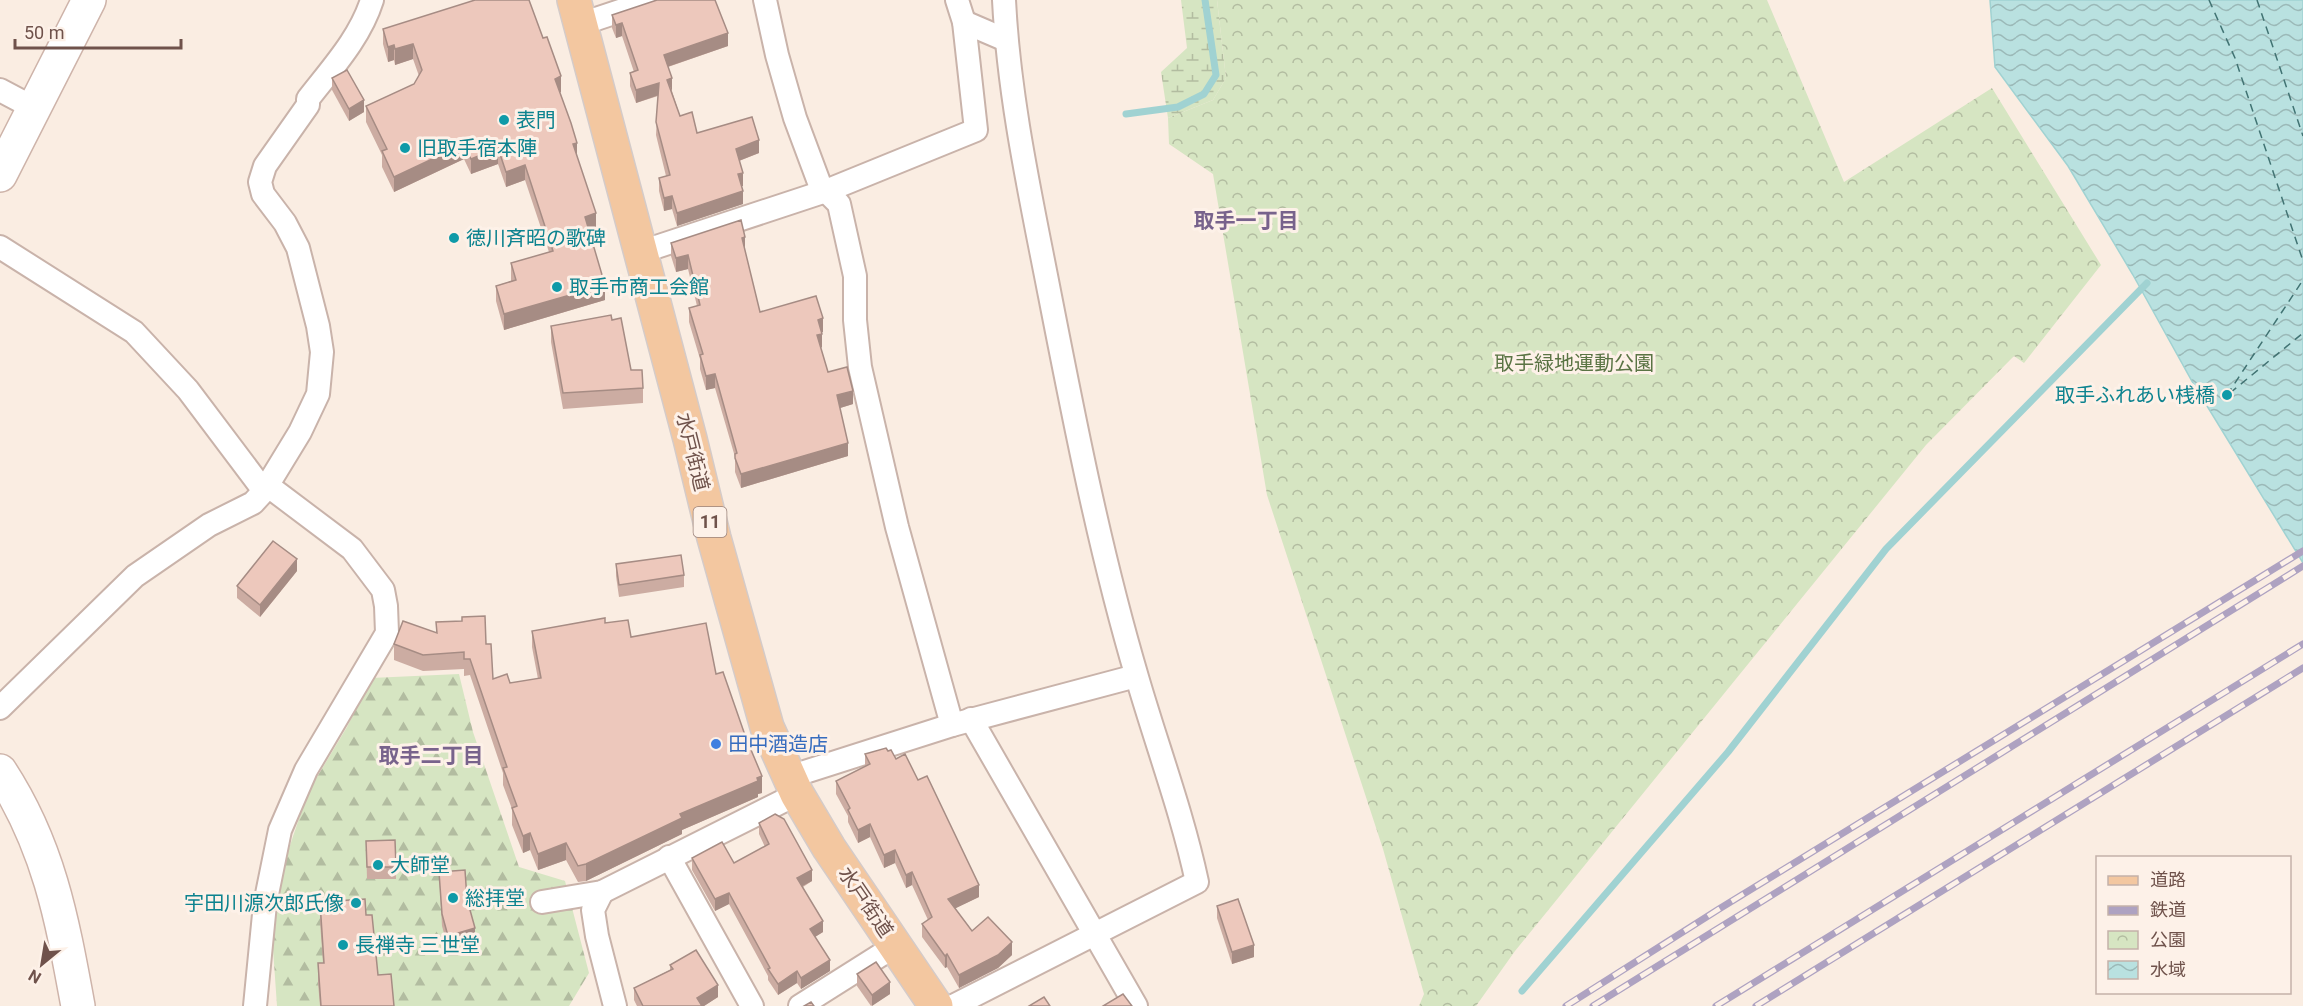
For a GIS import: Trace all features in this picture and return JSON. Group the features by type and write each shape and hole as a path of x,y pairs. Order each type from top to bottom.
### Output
{"main road":[{"name":"水戸街道","path":"578,12 749,669 767,727 793,785 830,848 936,1006"}],"street":[{"path":"0,175 89,0"},
{"path":"0,708 135,576 210,525 253,502 265,488 300,432 318,394 322,352 318,326 298,248 285,223 263,194 260,182 265,166 308,105 308,99 347,50 366,18 372,0"},
{"path":"578,12 653,0"},
{"path":"765,0 777,55 795,118 820,185 839,204 855,276 855,320 860,368 897,527 961,722 1095,936 1136,1006"},
{"path":"641,252 826,190 976,130 963,22 957,0"},
{"path":"953,1006 1095,936 1197,882 1187,838 1136,676 1085,476 1025,167 1006,39 1004,0"},
{"path":"963,22 1006,39"},
{"path":"0,90 34,108"},
{"path":"0,247 134,332 188,390 265,488 352,549 383,590 387,633 306,770 280,830 265,904 255,1006"},
{"path":"542,902 602,892 669,857 793,785 961,722 1136,676"},
{"path":"0,771 18,799 36,837 51,878 64,929 78,1006"},
{"path":"669,857 752,1006"},
{"path":"602,892 593,910 597,936 615,1006"},
{"path":"800,1006 895,946"}],"green space":[{"path":"1181,0 1217,0 1226,78 1213,100 1168,118 1161,72 1187,48"},
{"name":"取手緑地運動公園","path":"1217,0 1767,0 1844,182 1992,88 2101,265 2024,363 2014,356 1926,445 1515,951 1476,1006 1419,1006 1424,994 1383,849 1267,495 1213,174 1169,144 1168,118 1213,100 1226,78"},
{"path":"459,674 473,732 519,867 565,881 589,973 569,1006 277,1006 273,949 280,875 308,792 347,727 371,678"}],"water":[{"path":"1990,0 2303,0 2303,563 2193,383 2133,275 2068,166 1995,67"}],"building":[{"path":"475,0 529,0 543,38 547,37 561,76 555,79 577,143 573,144 596,213 585,217 605,285 504,314 496,286 516,280 511,263 553,251 525,165 506,172 498,148 471,159 464,144 394,177 382,151 387,149 366,106 414,84 422,70 413,44 395,49 394,45 388,47 383,29"},
{"path":"657,0 715,0 728,33 664,55 672,78 667,80 680,116 692,112 697,133 752,117 759,140 736,149 743,173 738,174 743,191 677,213 672,196 664,198 659,178 670,175 656,122 659,83 636,90 630,73 638,70 622,23 616,25 612,15"},
{"path":"347,70 364,100 349,109 332,78"},
{"path":"741,220 745,237 742,238 760,312 816,296 823,318 818,320 822,334 817,335 828,372 847,367 853,391 837,395 848,443 741,474 715,374 706,376 700,355 703,354 689,308 700,305 688,255 676,258 671,243"},
{"path":"611,315 612,320 621,318 631,370 642,370 643,388 563,393 551,326"},
{"path":"273,541 297,559 260,605 237,586"},
{"path":"681,555 684,575 619,585 616,564"},
{"path":"485,616 486,644 491,644 493,679 507,674 510,683 541,678 532,631 605,618 605,623 628,620 631,637 706,623 716,674 723,672 762,776 757,778 758,781 680,814 682,818 586,864 578,866 566,843 538,854 530,833 523,836 512,808 517,806 503,768 507,767 470,659 464,659 464,652 423,655 394,644 403,621 437,633 436,622 462,621 462,617"},
{"path":"886,748 888,751 891,750 896,759 905,754 918,780 927,776 979,885 948,899 972,931 988,917 1012,942 998,955 959,975 947,954 945,956 922,924 932,917 912,872 906,875 895,850 884,855 870,824 858,830 836,781 870,764 865,754"},
{"path":"775,814 784,819 812,870 797,878 823,921 810,929 830,960 801,978 797,971 778,984 729,893 715,899 692,858 722,842 734,863 769,844 759,823"},
{"path":"395,840 396,867 367,867 366,841"},
{"path":"465,870 467,899 475,928 448,936 442,914 439,872"},
{"path":"365,899 366,915 372,915 378,975 391,974 394,1006 321,1006 318,963 324,963 320,902"},
{"path":"1238,899 1254,945 1232,952 1217,906"},
{"path":"696,950 718,985 697,998 702,1006 643,1006 634,988 673,969 670,965"},
{"path":"876,962 890,982 872,995 857,974"},
{"path":"1123,994 1132,1006 1103,1006"},
{"path":"1044,997 1050,1006 1029,1006"}],"waterway":[{"path":"1126,114 1178,107 1204,94 1216,75 1205,0"},
{"path":"1522,991 1728,752 1886,549 2147,283"}],"ferry route":[{"path":"2209,0 2235,58 2303,261"},
{"path":"2257,0 2303,136"},
{"path":"2227,395 2303,280"},
{"path":"2230,393 2303,333"}],"railway":[{"path":"1566,1006 1719,909 2303,551"},
{"path":"1593,1006 2303,566"},
{"path":"1716,1006 2303,644"},
{"path":"1756,1006 2303,668"}],"place":[{"name":"表門","path":"504,120"},
{"name":"旧取手宿本陣","path":"405,148"},
{"name":"徳川斉昭の歌碑","path":"454,238"},
{"name":"取手市商工会館","path":"557,287"},
{"name":"取手ふれあい桟橋","path":"2227,395"},
{"name":"田中酒造店","path":"716,744"},
{"name":"大師堂","path":"378,865"},
{"name":"総拝堂","path":"453,898"},
{"name":"宇田川源次郎氏像","path":"356,903"},
{"name":"長禅寺 三世堂","path":"343,945"}],"district":[{"name":"取手一丁目","path":"1246,221"},
{"name":"取手二丁目","path":"431,756"}]}
